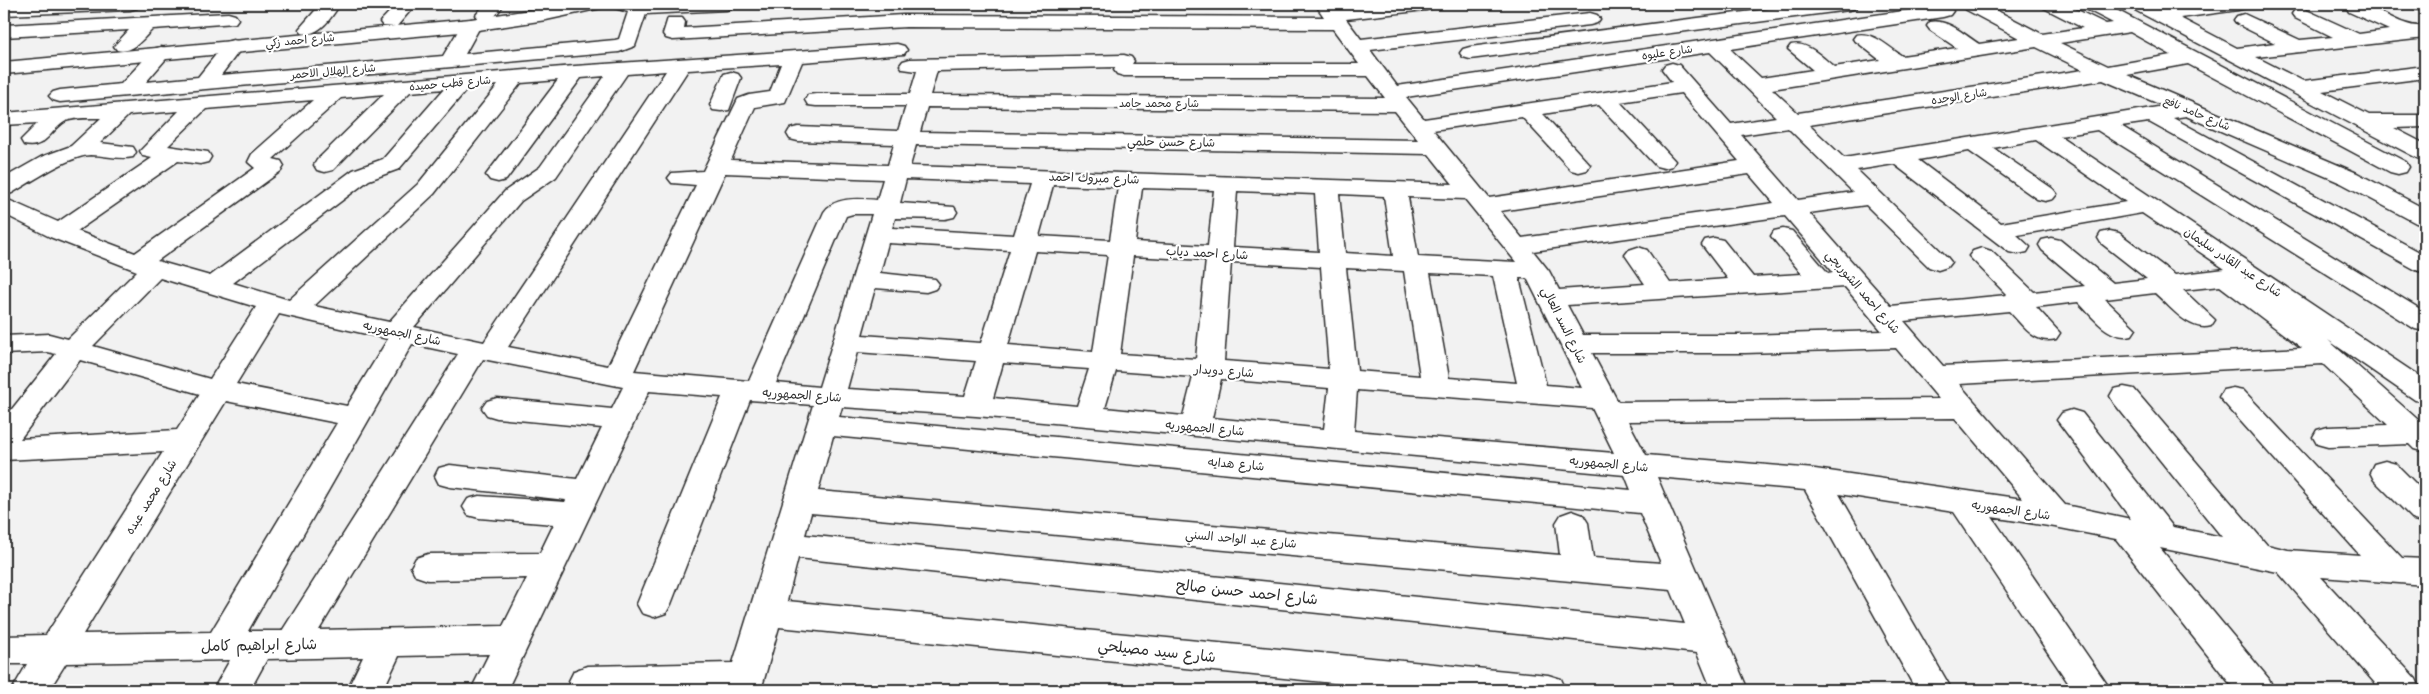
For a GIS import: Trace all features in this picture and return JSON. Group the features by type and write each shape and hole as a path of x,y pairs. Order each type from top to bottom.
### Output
{"street":[{"path":"4,20 90,5 130,4"},
{"path":"171,22 190,4"},
{"name":"شارع احمد زكي","path":"309,29 331,4"},
{"path":"390,22 407,4"},
{"name":"شارع احمد زكي","path":"4,68 233,46 560,4"},
{"name":"شارع احمد زكي","path":"4,58 390,22 484,15 546,14 594,4"},
{"path":"630,6 726,4"},
{"path":"675,22 672,31 679,34 903,16 1125,13 1332,14 1426,4"},
{"path":"896,56 929,64 1364,56 1517,27 1716,4"},
{"path":"1470,53 1849,4"},
{"path":"1895,4 1913,15"},
{"name":"شارع حامد نافع","path":"1970,4 2039,41 2105,73 2349,178 2421,212"},
{"path":"2052,4 2104,31"},
{"path":"2091,4 2398,167"},
{"path":"2138,4 2425,153"},
{"path":"2420,4 2425,6"},
{"path":"68,27 90,5"},
{"name":"شارع الهلال الاحمر","path":"202,93 428,62 625,44 628,42 630,6"},
{"path":"2356,8 2418,32"},
{"path":"4,9 43,13 68,27 171,22 233,14 209,38"},
{"path":"2160,15 2241,12 2296,46"},
{"path":"4,31 43,13"},
{"path":"1088,417 1105,362 1121,248 1126,180 1122,141 1125,13"},
{"name":"شارع السد العالي","path":"1332,14 1396,99 1536,271 1637,467 1730,690"},
{"path":"2302,14 2356,40"},
{"path":"451,60 484,15"},
{"name":"شارع عليوه","path":"1396,99 1715,45 1913,15 1940,18 1976,51"},
{"path":"896,56 903,16"},
{"path":"124,46 148,23"},
{"path":"1756,85 2133,26"},
{"path":"1517,27 1534,45"},
{"name":"شارع الوحده","path":"1725,132 2105,73 2240,57 2296,46 2418,32"},
{"path":"1863,39 1898,63"},
{"path":"1715,45 1938,262"},
{"path":"200,157 151,150 202,93 233,46"},
{"path":"1798,49 1831,74"},
{"path":"896,56 961,52 967,55 965,63"},
{"path":"4,188 41,166 83,148 126,99 161,53"},
{"name":"شارع قطب حميده","path":"4,119 60,114 126,99 202,93 335,92 621,69 675,73 787,75 896,56"},
{"path":"325,165 408,86 428,62"},
{"path":"587,682 745,684 824,411 929,64"},
{"path":"221,646 355,417 399,333 513,196 548,172 621,69"},
{"path":"498,175 575,72"},
{"path":"2299,88 2425,72"},
{"path":"292,644 483,351 675,73 731,78 787,75 778,98 749,101 746,104 714,172 628,379 621,420 489,690"},
{"name":"شارع محمد عبده","path":"30,690 218,390 283,307 426,189 515,77"},
{"path":"721,105 731,78"},
{"name":"شارع احمد الشوربجي","path":"1604,98 1679,78 2055,515"},
{"path":"213,286 361,175 391,164 462,82"},
{"path":"4,439 74,348 146,266 273,166 259,162 260,159 335,92"},
{"path":"1418,126 1604,98 1664,161"},
{"path":"4,101 126,99"},
{"name":"شارع محمد حامد","path":"816,100 1123,103 1396,99"},
{"path":"1840,166 2188,109"},
{"path":"1527,110 1579,165"},
{"path":"32,140 60,114"},
{"path":"2152,115 2425,265"},
{"path":"2365,122 2425,121"},
{"path":"2100,123 2425,323"},
{"name":"شارع عبد القادر سليمان","path":"2040,133 2252,274 2425,394"},
{"name":"شارع حسن حلمي","path":"798,134 907,138 1435,147"},
{"path":"1973,144 2045,194"},
{"path":"83,148 125,152"},
{"path":"59,232 173,154"},
{"path":"1898,156 2018,247"},
{"path":"2349,178 2425,161"},
{"name":"شارع مبروك احمد","path":"680,178 714,172 897,171 1394,189 1477,199 1755,166"},
{"path":"976,406 1044,177"},
{"path":"1195,427 1208,370 1226,183"},
{"path":"1326,187 1344,380 1338,440"},
{"path":"1394,189 1412,265 1436,387"},
{"path":"1515,246 1872,197"},
{"name":"شارع الجمهوريه","path":"4,205 59,232 146,266 283,307 483,351 628,379 749,391 824,411 976,406 1637,467 1816,480 1965,504 2055,515 2272,558 2425,572"},
{"path":"1996,230 2148,205"},
{"path":"654,604 749,391 836,212 841,208 849,207 945,212"},
{"name":"شارع احمد دياب","path":"878,235 1536,271"},
{"path":"1783,236 1821,280"},
{"path":"2110,238 2166,284 2202,320"},
{"path":"1714,245 1746,286"},
{"path":"2051,245 2096,293 2122,329"},
{"path":"1638,255 1664,291"},
{"path":"1982,256 2046,333"},
{"path":"1504,270 1534,394"},
{"path":"1883,315 2021,302 2252,274"},
{"path":"2225,277 2330,355 2421,438"},
{"path":"1550,298 1852,279"},
{"path":"864,280 926,284"},
{"path":"1574,344 1745,344 1904,339"},
{"name":"شارع دويدار","path":"845,342 1534,394 1606,406 1963,408"},
{"path":"4,345 49,343 74,348 218,390 355,417"},
{"path":"1936,376 2330,355"},
{"path":"2378,400 2425,394"},
{"path":"2124,396 2272,558 2404,690"},
{"path":"2232,397 2393,569"},
{"path":"497,408 621,420"},
{"name":"شارع هدايه","path":"824,411 1653,503"},
{"path":"2072,420 2162,536"},
{"path":"2328,437 2421,438"},
{"path":"4,450 186,440"},
{"path":"2385,472 2425,512"},
{"path":"450,476 581,503"},
{"path":"1816,480 1934,690"},
{"name":"شارع عبد الواحد السني","path":"798,501 1684,578"},
{"path":"479,507 581,503"},
{"path":"1965,504 2093,690"},
{"path":"1572,523 1578,568"},
{"path":"2127,530 2256,690"},
{"name":"شارع احمد حسن صالح","path":"785,545 1710,640"},
{"path":"428,567 550,565"},
{"name":"شارع سيد مصيلحي","path":"766,612 1548,690"},
{"name":"شارع ابراهيم كامل","path":"4,650 514,640"},
{"path":"365,690 388,642"},
{"path":"231,690 257,645"}]}
